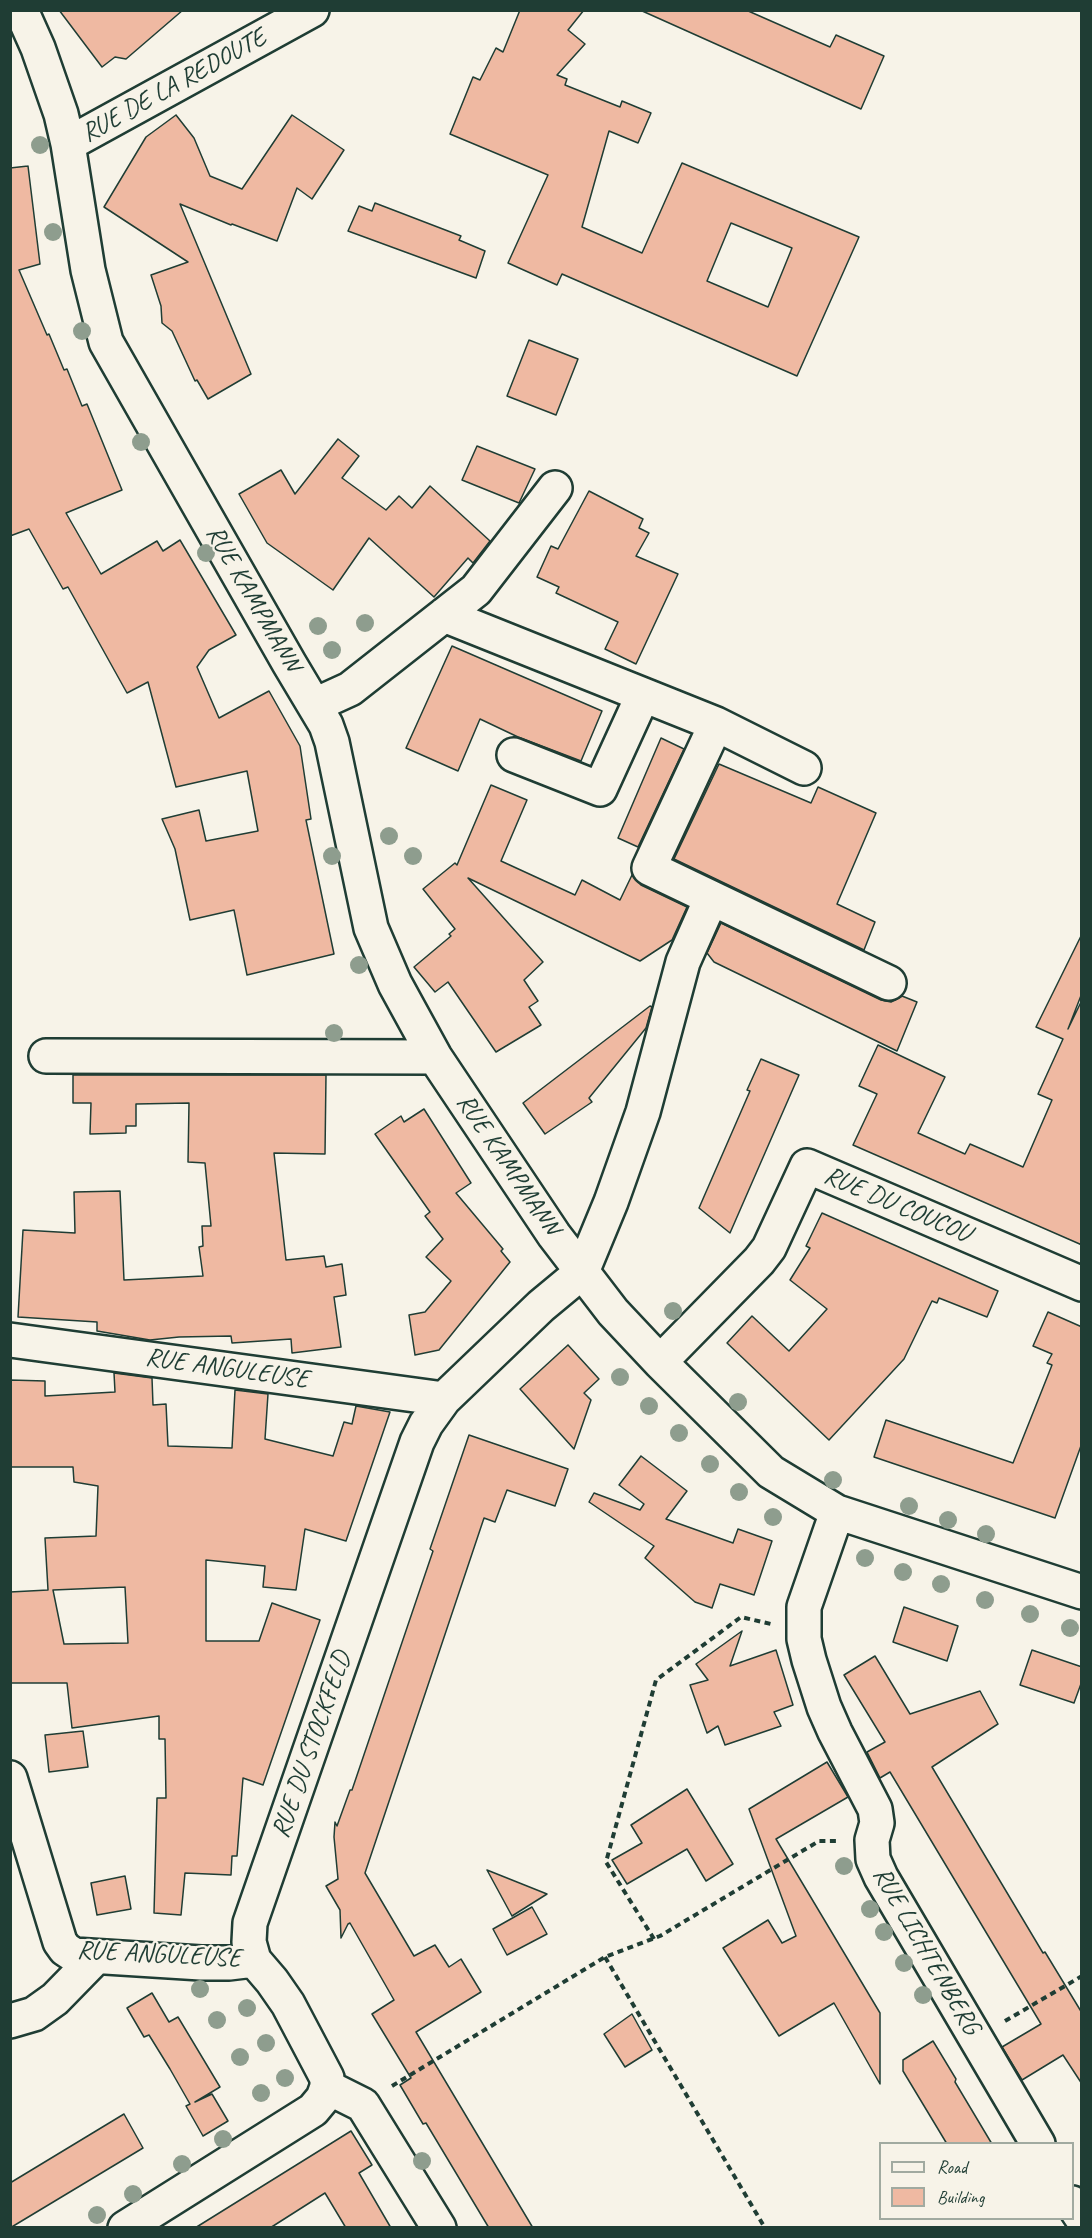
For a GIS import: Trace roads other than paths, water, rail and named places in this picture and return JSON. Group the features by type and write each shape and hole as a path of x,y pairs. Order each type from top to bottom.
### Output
{"street":[{"name":"RUE KAMPMANN","path":"21,10 50,79 68,144 88,270 106,342 326,725 332,741 371,928 395,984 435,1057 554,1235 613,1312 771,1472 837,1512 1082,1592"},
{"name":"RUE DE LA REDOUTE","path":"68,144 312,10"},
{"path":"315,705 350,689 476,590 555,488"},
{"path":"444,615 716,724 804,768"},
{"path":"514,755 600,789 643,695"},
{"path":"716,724 649,868 889,983"},
{"path":"582,1272 611,1202 643,1112 683,962 711,899"},
{"path":"46,1056 435,1057"},
{"name":"RUE DU COUCOU","path":"660,1362 769,1248 807,1166 1082,1284"},
{"name":"RUE DU STOCKFELD","path":"254,1960 249,1942 250,1923 417,1442 426,1424 444,1399 541,1306 582,1272"},
{"name":"RUE ANGULEUSE","path":"10,1340 444,1399"},
{"name":"RUE LICHTENBERG","path":"837,1512 804,1606 804,1632 809,1660 824,1707 875,1809 877,1823 872,1840 873,1859 881,1877 1037,2142"},
{"name":"RUE ANGULEUSE","path":"10,1778 60,1942 65,1949 74,1955 96,1957 201,1963 254,1960"},
{"path":"10,2021 34,2013 55,2000 96,1957"},
{"path":"125,2228 313,2110 323,2098 327,2078 288,2004 254,1960"},
{"path":"327,2087 363,2105 439,2228"}]}
